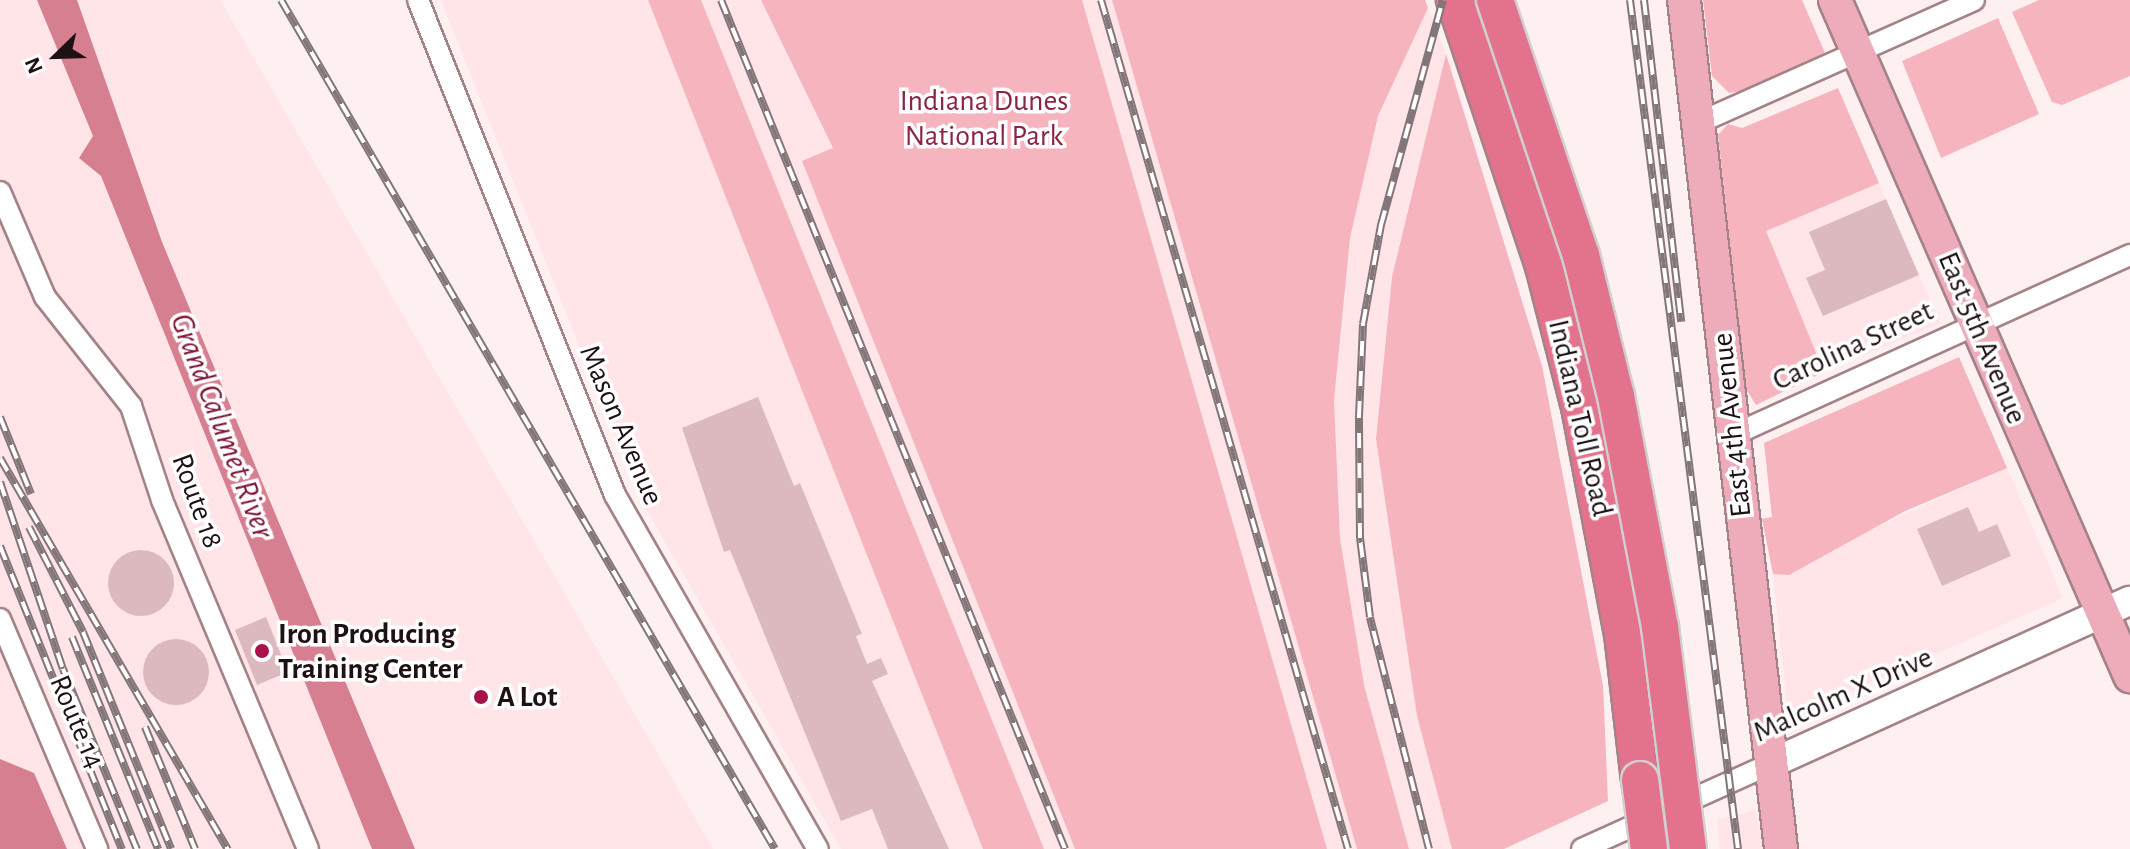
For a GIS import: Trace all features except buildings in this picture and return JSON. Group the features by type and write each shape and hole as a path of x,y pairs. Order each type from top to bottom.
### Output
{"highway":[{"name":"Indiana Toll Road","path":"1455,0 1544,266 1580,407 1623,634 1649,849"},
{"name":"Indiana Toll Road","path":"1495,0 1581,255 1616,396 1678,761 1688,849"},
{"path":"1678,761 1697,849"},
{"path":"1640,780 1641,849"}],"main road":[{"name":"East 4th Avenue","path":"1684,0 1781,849"},
{"name":"East 5th Avenue","path":"1835,0 1975,322 2116,607 2130,676"}],"street":[{"name":"Mason Avenue","path":"418,0 615,495 818,849"},
{"path":"1698,123 1974,0"},
{"name":"Route 18","path":"0,192 45,297 131,406 162,500 308,849"},
{"name":"Carolina Street","path":"1733,435 1975,322 2130,255"},
{"name":"Malcolm X Drive","path":"1582,849 2116,607"},
{"name":"Route 14","path":"0,619 97,849"}],"shaded area":[{"path":"0,0 220,0 713,849 0,849"},
{"path":"441,0 648,0 983,849 841,849 641,500"},
{"path":"701,0 761,0 833,149 802,162 1075,849 1044,849"},
{"path":"1082,0 1112,0 1357,849 1327,849"},
{"path":"1428,8 1446,54 1392,277 1376,439 1417,716 1452,849 1409,849 1364,685 1340,538 1334,400 1350,238 1378,116"},
{"path":"1879,183 1940,323 1824,372 1765,231"},
{"path":"2007,468 2063,598 1825,703 1810,718 1788,717 1773,574"},
{"path":"1755,810 1765,849 1720,849 1717,820"}],"green space":[{"path":"648,0 701,0 1044,849 983,849"},
{"name":"Indiana Dunes National Park","path":"761,0 1082,0 1327,849 1075,849 802,161 833,148"},
{"path":"1112,0 1425,0 1428,8 1378,116 1350,238 1334,400 1340,538 1364,685 1409,849 1357,849"},
{"path":"1703,0 1802,0 1825,53 1755,89 1729,93 1712,76"},
{"path":"2039,0 2130,0 2130,76 2062,105 2052,102 2012,12"},
{"path":"1998,18 2039,114 1941,158 1902,61"},
{"path":"1446,54 1542,366 1603,686 1608,801 1504,849 1452,849 1417,716 1376,439 1392,277"},
{"path":"1838,88 1879,183 1766,231 1824,372 1756,405 1746,389 1718,135 1728,124 1742,128"},
{"path":"1959,357 2007,468 1905,511 1789,575 1773,574 1762,519 1772,517 1764,443"}],"water":[{"name":"Grand Calumet River","path":"37,0 77,0 162,242 415,849 372,849 101,176 79,158 93,136"},
{"path":"0,759 34,773 67,849 0,849"}],"railway":[{"path":"281,0 775,849"},
{"path":"721,0 1065,849"},
{"path":"1101,0 1348,849"},
{"path":"1429,849 1370,617 1360,538 1359,416 1363,324 1381,225 1443,0"},
{"path":"1630,0 1738,849"},
{"path":"1644,0 1681,322"},
{"path":"0,417 31,494"},
{"path":"0,458 228,849"},
{"path":"0,482 63,669 137,849"},
{"path":"29,527 83,632 171,849"},
{"path":"0,546 122,849"},
{"path":"72,637 158,849"},
{"path":"145,727 195,849"}],"place":[{"name":"Iron Producing Training Center","path":"262,651"},
{"name":"A Lot","path":"481,697"}]}
